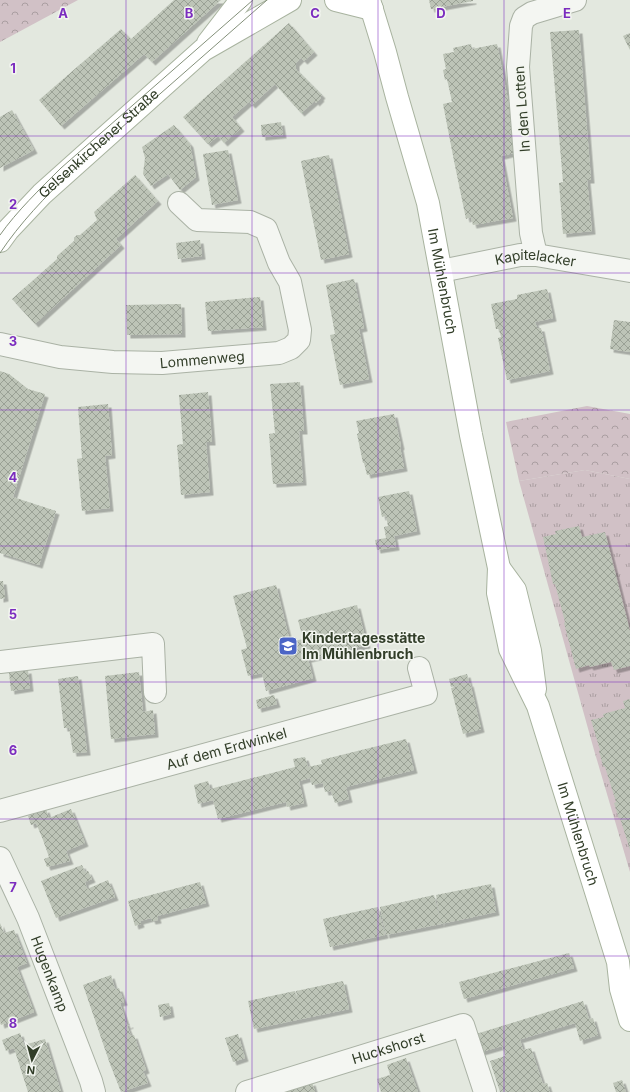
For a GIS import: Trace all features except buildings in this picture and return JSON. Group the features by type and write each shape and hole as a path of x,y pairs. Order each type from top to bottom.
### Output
{"main road":[{"name":"Gelsenkirchener Straße","path":"0,241 8,230 42,194 203,50 241,0"},
{"name":"Gelsenkirchener Straße","path":"203,50 290,0"},
{"path":"336,0 370,4"},
{"name":"Im Mühlenbruch","path":"370,4 428,203 471,435 499,568 498,593 510,649 538,706 624,969 621,989 630,1020"}],"street":[{"name":"In den Lotten","path":"536,255 531,233 518,67 521,26 524,18 532,13 575,0"},
{"name":"Lommenweg","path":"0,344 60,357 113,362 162,363 280,353 291,348 299,340 300,330 290,282 279,263 266,229 250,222 198,220 179,203"},
{"name":"Kapitelacker","path":"441,271 520,255 536,255 630,271"},
{"path":"0,662 153,644 155,692"},
{"name":"Auf dem Erdwinkel","path":"0,811 426,694 419,668"},
{"name":"Hugenkamp","path":"0,858 28,918 94,1092"},
{"name":"Huckshorst","path":"247,1092 463,1025 485,1092"}],"green space":[{"path":"0,0 78,0 0,42"},
{"path":"587,406 630,414 630,479 585,470 519,481 506,422"},
{"path":"585,470 630,479 630,872 594,750 519,481"}],"tram line":[{"path":"0,235 21,209 61,168 253,0"},
{"path":"0,253 33,211 71,172 267,0"}],"place":[{"name":"Kindertagesstätte Im Mühlenbruch","path":"288,646"}]}
